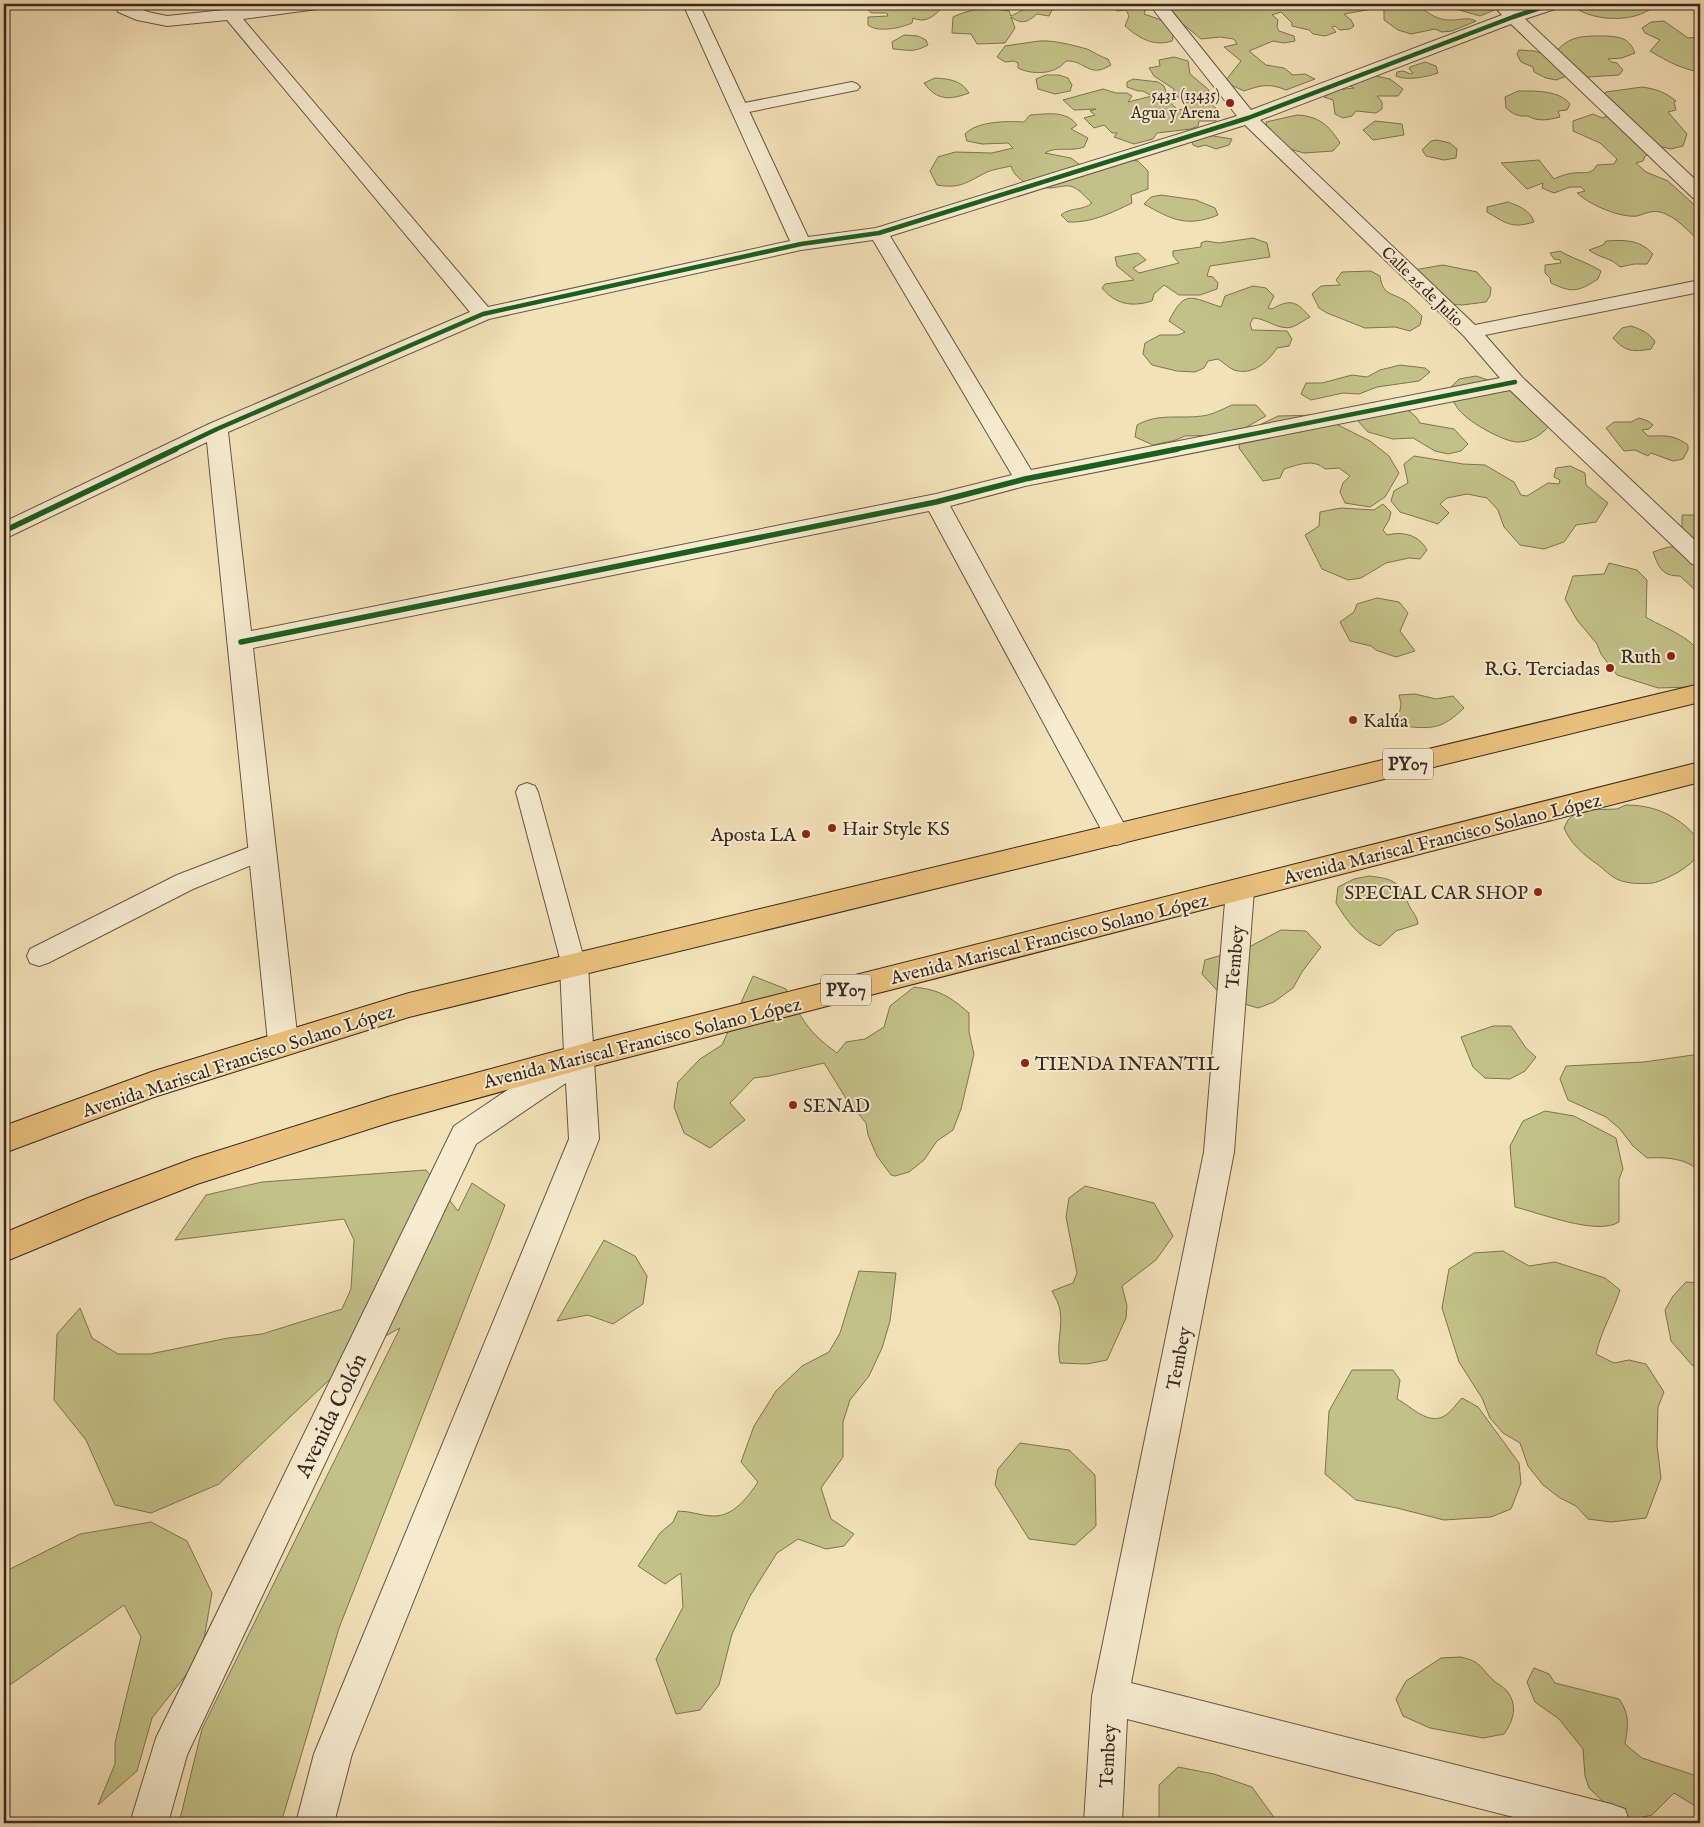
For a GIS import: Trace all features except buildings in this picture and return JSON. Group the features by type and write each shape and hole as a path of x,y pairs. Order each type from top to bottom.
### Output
{"main road":[{"name":"Avenida Mariscal Francisco Solano López","path":"4,1140 159,1083 283,1042 409,1004 1116,836 1700,693"},
{"name":"Avenida Mariscal Francisco Solano López","path":"4,1248 146,1188 242,1154 449,1092 1700,772"}],"street":[{"path":"124,6 143,16 168,21 317,4"},
{"path":"690,4 801,244"},
{"name":"Calle 26 de Julio","path":"1157,4 1248,118 1471,332 1515,382 1700,558"},
{"path":"4,531 217,430 483,314 801,244 879,233 1248,118 1507,10 1552,4"},
{"path":"1507,10 1700,194"},
{"path":"231,15 483,314"},
{"path":"879,233 1025,479"},
{"path":"1471,332 1700,286"},
{"path":"241,642 936,502 1025,479 1515,382"},
{"path":"217,430 283,1042"},
{"path":"936,502 1116,836"},
{"name":"Tembey","path":"1103,1823 1110,1696 1218,1152 1240,890"},
{"path":"315,1823 333,1754 584,1139 574,966"},
{"name":"Avenida Colón","path":"149,1823 169,1751 465,1135 579,1058"},
{"path":"1110,1696 1611,1823"}],"lane":[{"path":"739,109 852,87"},
{"path":"527,792 574,966"},
{"path":"39,956 185,882 263,851"}],"shaded area":[{"path":"871,4 935,4 940,10 928,19 913,18 912,23 902,27 878,29 868,25 868,17 888,16 887,13 871,13 866,7"},
{"path":"1019,4 1065,4 1061,8 1052,10 1049,16 1037,14 1025,22 1011,17 1015,28 1005,43 977,44 971,34 952,33 953,17 974,10 987,9 1009,11 1011,16 1023,10"},
{"path":"1112,4 1147,5 1144,14 1167,22 1174,32 1172,41 1165,43 1152,42 1136,34 1125,26 1129,16 1126,10 1117,11"},
{"path":"1177,4 1225,4 1229,7 1236,6 1237,4 1404,4 1419,7 1441,19 1469,19 1476,21 1452,31 1442,32 1435,29 1411,34 1398,30 1384,20 1384,7 1344,14 1351,20 1354,26 1350,29 1340,30 1335,26 1332,27 1336,32 1325,36 1313,34 1309,30 1292,26 1292,23 1281,12 1272,15 1278,20 1277,27 1279,31 1294,36 1295,41 1284,43 1273,41 1249,51 1266,65 1284,68 1293,75 1305,74 1315,79 1286,90 1275,86 1265,86 1244,91 1231,85 1226,80 1241,61 1224,47 1237,44 1234,39 1220,37 1201,39 1177,19 1171,8"},
{"path":"1439,4 1503,4 1504,6 1480,16"},
{"path":"1570,4 1646,4 1649,10 1630,17 1609,18 1587,14"},
{"path":"1664,21 1688,38 1698,37 1698,30 1700,30 1700,72 1680,67 1650,51 1660,40 1645,33 1642,28 1651,22"},
{"path":"904,35 918,36 926,40 928,45 915,50 893,49 892,42"},
{"path":"1589,36 1624,39 1630,44 1635,53 1622,58 1608,59 1611,62 1617,63 1623,70 1619,75 1588,77 1569,75 1556,80 1546,78 1534,72 1533,67 1521,62 1517,54 1519,50 1534,51 1552,56 1570,40"},
{"path":"1039,41 1069,44 1087,49 1108,59 1111,65 1103,69 1092,70 1073,61 1066,61 1056,69 1036,73 1018,68 1018,63 1014,61 1005,62 997,57 1005,46"},
{"path":"1174,57 1188,61 1190,74 1209,90 1207,96 1183,100 1173,94 1174,89 1154,76 1149,68 1160,66 1159,60"},
{"path":"1425,62 1436,66 1438,73 1411,78 1396,76 1397,72 1403,71 1411,74 1413,73 1409,69 1410,67"},
{"path":"1046,75 1059,75 1068,78 1072,85 1070,91 1055,94 1038,89 1036,79"},
{"path":"1371,75 1390,79 1403,89 1398,96 1377,96 1382,102 1382,109 1376,113 1356,111 1352,116 1343,118 1335,114 1333,100 1324,97 1335,90 1354,88 1346,84"},
{"path":"935,78 958,83 969,93 950,98 939,96 924,83"},
{"path":"1133,79 1158,82 1164,86 1166,92 1162,95 1178,110 1184,109 1185,103 1198,101 1213,105 1216,108 1216,121 1199,121 1198,126 1191,129 1157,133 1153,139 1134,144 1114,137 1117,133 1112,133 1104,125 1094,128 1084,118 1095,115 1090,111 1096,109 1074,110 1063,100 1103,89 1116,93 1127,93 1132,96 1128,102 1152,96 1143,91 1127,87 1127,82"},
{"path":"1642,87 1660,91 1676,101 1674,102 1676,110 1668,112 1687,134 1683,146 1671,149 1649,144 1655,152 1645,156 1643,161 1636,163 1646,172 1668,181 1700,210 1700,242 1682,224 1666,214 1648,212 1637,216 1630,216 1614,213 1583,198 1577,193 1585,191 1581,187 1570,187 1554,193 1542,188 1543,183 1527,189 1501,163 1539,160 1554,179 1570,174 1590,172 1597,165 1614,164 1617,159 1600,143 1573,131 1573,121 1593,114 1602,118 1613,114 1601,98 1606,92"},
{"path":"1518,91 1539,91 1553,94 1560,96 1570,104 1567,110 1558,111 1560,117 1547,120 1518,115 1506,108 1505,97"},
{"path":"1030,115 1062,115 1073,120 1077,125 1071,129 1088,138 1084,147 1054,150 1045,153 1071,158 1087,170 1129,159 1138,161 1148,171 1148,189 1131,195 1132,203 1109,214 1085,221 1068,222 1061,215 1092,203 1079,191 1070,186 1044,188 1026,183 1013,172 1011,166 990,171 969,182 958,185 937,185 930,171 938,157 955,152 992,153 1013,148 1008,143 982,144 967,141 965,134 970,130 984,124 1024,122"},
{"path":"1297,115 1311,117 1327,126 1340,143 1333,151 1304,153 1282,147 1268,133 1266,122"},
{"path":"1375,121 1402,124 1404,135 1373,140 1363,130"},
{"path":"1201,134 1232,139 1229,145 1216,149 1205,145 1198,147 1193,145 1191,138"},
{"path":"1437,140 1450,143 1457,149 1456,158 1444,160 1426,156 1422,150 1431,141"},
{"path":"1161,195 1196,200 1215,208 1218,215 1197,221 1179,220 1162,214 1144,204 1151,197"},
{"path":"1508,202 1527,211 1534,222 1520,225 1509,224 1487,212 1487,207"},
{"path":"1253,238 1267,243 1270,257 1210,266 1207,276 1213,277 1218,283 1217,289 1200,295 1179,295 1164,285 1154,294 1152,301 1131,304 1113,298 1102,288 1105,284 1134,280 1117,266 1115,257 1138,253 1146,260 1133,268 1139,273 1179,263 1173,256 1173,251 1201,247 1201,243 1206,241 1219,243"},
{"path":"1606,241 1637,243 1653,254 1647,264 1620,267 1589,250 1603,245"},
{"path":"1560,251 1601,271 1598,279 1585,287 1575,290 1551,283 1550,278 1545,273 1545,265 1561,263 1560,260 1554,259 1550,253"},
{"path":"1443,265 1477,272 1491,288 1490,296 1486,302 1462,305 1446,304 1414,270"},
{"path":"1371,271 1380,276 1385,290 1407,302 1422,316 1420,325 1410,331 1395,327 1365,328 1319,308 1312,294 1321,286 1340,285 1336,280 1342,272"},
{"path":"1253,286 1266,288 1274,296 1268,308 1272,309 1284,304 1293,303 1310,317 1287,328 1253,318 1250,324 1252,330 1287,331 1292,339 1289,346 1277,348 1259,367 1247,371 1234,370 1218,359 1208,361 1204,368 1195,372 1177,371 1152,365 1143,354 1145,343 1160,335 1178,335 1185,332 1169,321 1180,304 1185,300 1190,298 1196,299 1221,307 1225,296"},
{"path":"1631,326 1638,328 1653,339 1655,342 1651,349 1630,350 1617,343 1613,338 1622,328"},
{"path":"1400,365 1425,368 1430,372 1419,381 1377,387 1359,394 1343,393 1311,400 1301,394 1306,383 1322,383 1352,375 1367,377 1380,370"},
{"path":"1476,376 1518,390 1551,424 1537,436 1519,442 1498,436 1475,423 1456,406 1451,396 1450,388 1459,379"},
{"path":"1371,403 1392,405 1405,409 1416,417 1420,423 1454,429 1468,444 1461,451 1448,454 1435,451 1413,438 1393,439 1368,432 1357,420 1359,408"},
{"path":"1232,405 1256,405 1266,416 1243,429 1219,435 1185,436 1153,445 1135,437 1137,425 1145,421 1206,415"},
{"path":"1318,415 1370,441 1389,456 1399,473 1385,497 1370,507 1345,503 1340,492 1343,483 1350,476 1339,468 1325,469 1310,463 1284,469 1280,478 1263,481 1239,448 1241,434 1278,416"},
{"path":"1639,418 1653,425 1649,429 1642,430 1648,436 1673,437 1688,445 1688,450 1683,459 1673,461 1651,453 1648,456 1635,450 1624,451 1606,428 1614,422 1631,422"},
{"path":"1414,456 1463,464 1485,465 1514,482 1521,495 1527,496 1548,483 1559,484 1560,480 1554,477 1556,468 1570,466 1585,473 1586,485 1608,503 1596,522 1576,525 1564,542 1544,549 1520,545 1504,527 1498,510 1487,498 1467,494 1447,498 1440,504 1449,513 1438,524 1400,512 1391,501 1394,491 1408,483 1404,464"},
{"path":"1383,504 1391,512 1383,530 1387,535 1405,534 1420,541 1427,550 1420,559 1409,558 1386,563 1361,578 1348,580 1322,569 1305,535 1319,526 1320,512 1341,508 1374,510"},
{"path":"1682,515 1700,515 1700,550 1682,531"},
{"path":"1668,547 1690,547 1700,556 1700,599 1695,590 1680,576 1665,573 1659,567 1653,552"},
{"path":"1609,563 1637,570 1647,580 1646,617 1685,638 1697,650 1701,659 1700,680 1691,687 1658,688 1617,675 1601,654 1597,644 1577,620 1565,599 1573,576 1604,574"},
{"path":"1377,598 1399,602 1408,613 1400,631 1415,651 1396,657 1376,650 1371,646 1350,641 1340,622 1354,612 1357,604"},
{"path":"1415,694 1436,699 1453,696 1464,708 1449,721 1436,726 1421,728 1402,726 1398,721 1401,704 1399,695"},
{"path":"1626,805 1642,806 1656,810 1683,824 1699,841 1700,851 1696,857 1683,869 1659,881 1645,884 1627,882 1613,877 1582,853 1570,839 1564,828 1568,820 1578,810 1617,809"},
{"path":"1369,876 1384,878 1398,885 1418,924 1396,931 1380,946 1360,934 1336,903 1338,887 1354,879"},
{"path":"1281,930 1306,931 1321,947 1302,972 1293,988 1274,1002 1258,1008 1224,998 1202,974 1205,960 1249,947"},
{"path":"753,976 786,989 812,1032 837,1053 846,1042 865,1039 884,1027 890,1006 914,987 938,992 956,1002 969,1013 969,1032 974,1054 961,1109 953,1130 937,1141 924,1160 909,1172 895,1176 891,1175 877,1156 868,1135 866,1123 847,1100 824,1063 754,1078 730,1103 745,1120 710,1148 684,1133 674,1107 678,1082 700,1059 722,1045"},
{"path":"1493,1026 1511,1026 1526,1048 1536,1057 1525,1071 1510,1079 1485,1078 1473,1067 1461,1037"},
{"path":"1700,1054 1700,1172 1695,1167 1682,1161 1668,1158 1647,1158 1606,1117 1568,1100 1560,1079 1566,1066 1644,1062"},
{"path":"1545,1111 1574,1116 1616,1138 1623,1169 1619,1179 1619,1222 1609,1226 1583,1225 1515,1207 1510,1146 1523,1121"},
{"path":"426,1170 458,1211 472,1183 505,1205 339,1628 281,1823 179,1823 202,1729 400,1328 362,1349 219,1484 151,1513 115,1505 86,1440 54,1400 57,1334 80,1308 92,1338 118,1354 150,1354 228,1338 262,1334 342,1309 351,1289 354,1240 344,1219 175,1240 206,1195 262,1182"},
{"path":"1085,1186 1154,1203 1173,1236 1156,1260 1122,1286 1127,1306 1126,1318 1107,1360 1087,1364 1060,1363 1060,1310 1052,1291 1073,1283 1077,1273 1066,1217 1069,1198"},
{"path":"604,1240 635,1256 647,1276 643,1304 613,1324 588,1315 557,1321"},
{"path":"1503,1251 1529,1266 1555,1262 1605,1278 1620,1290 1596,1354 1614,1363 1629,1360 1646,1364 1664,1392 1658,1407 1657,1445 1661,1478 1646,1518 1611,1522 1588,1519 1576,1506 1560,1498 1543,1485 1528,1466 1520,1443 1503,1433 1490,1418 1482,1398 1459,1362 1442,1308 1449,1269 1474,1253"},
{"path":"859,1271 896,1273 890,1321 882,1348 869,1376 850,1400 843,1422 843,1457 821,1488 831,1519 854,1534 844,1546 826,1549 798,1539 777,1553 750,1596 732,1634 719,1685 700,1710 676,1714 656,1659 683,1607 681,1573 665,1584 638,1566 660,1533 673,1522 678,1511 709,1516 720,1515 733,1510 750,1494 758,1482 741,1462 754,1426 776,1391 802,1366 829,1352 840,1333"},
{"path":"1686,1282 1700,1283 1700,1369 1692,1365 1671,1341 1665,1310 1673,1296"},
{"path":"1352,1370 1393,1370 1400,1380 1397,1399 1420,1414 1433,1419 1446,1415 1462,1398 1478,1407 1519,1463 1521,1483 1511,1509 1491,1517 1444,1520 1356,1500 1325,1474 1329,1411"},
{"path":"1020,1443 1069,1450 1095,1475 1096,1526 1075,1545 1029,1539 995,1485 998,1469"},
{"path":"151,1522 187,1541 212,1593 201,1656 152,1718 137,1771 98,1805 115,1764 115,1743 141,1637 124,1605 4,1689 4,1572 80,1534"},
{"path":"1461,1657 1479,1665 1506,1690 1512,1699 1513,1715 1504,1734 1483,1738 1430,1728 1403,1716 1396,1699 1406,1681 1441,1658"},
{"path":"1534,1668 1549,1674 1555,1683 1619,1699 1627,1715 1625,1744 1642,1758 1700,1777 1700,1809 1674,1793 1652,1815 1630,1820 1616,1814 1589,1788 1585,1776 1583,1749 1559,1719 1535,1702 1527,1682"},
{"path":"1178,1767 1214,1774 1252,1787 1273,1816 1270,1823 1202,1823 1168,1820 1185,1823 1152,1823 1159,1820 1159,1785"}],"cycle path":[{"path":"4,531 217,429 483,314 801,244 879,233 1248,118 1513,17 1552,4"},
{"path":"241,642 936,502 1025,479 1515,382"}],"place":[{"name":"5431 (13435) Agua y Arena","path":"1230,103"},
{"name":"Ruth","path":"1671,656"},
{"name":"R.G. Terciadas","path":"1610,668"},
{"name":"Kalúa","path":"1353,720"},
{"name":"Hair Style KS","path":"832,828"},
{"name":"Aposta LA","path":"806,834"},
{"name":"SPECIAL CAR SHOP","path":"1538,892"},
{"name":"TIENDA INFANTIL","path":"1025,1063"},
{"name":"SENAD","path":"793,1105"}]}
